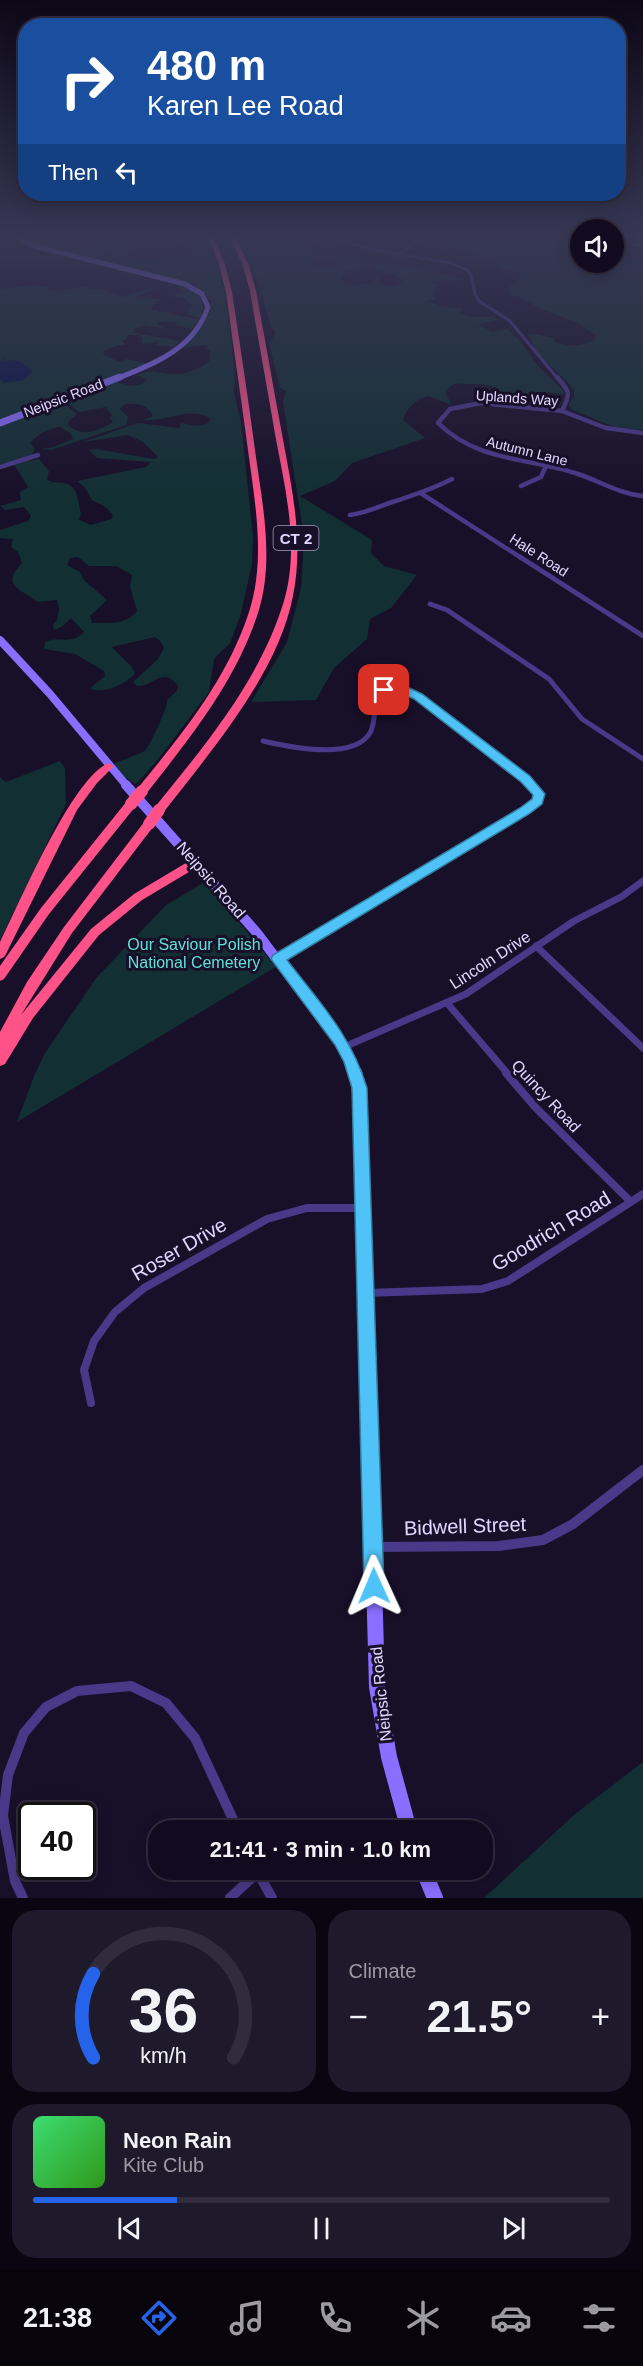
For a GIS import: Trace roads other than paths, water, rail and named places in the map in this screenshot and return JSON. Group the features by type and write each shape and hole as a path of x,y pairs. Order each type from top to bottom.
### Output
{"highway":[{"name":"CT 2","path":"0,976 45,911 196,723 226,677 250,621 262,570 261,523 233,324"},
{"name":"CT 2","path":"0,1045 24,998 58,942 235,712 252,685 280,628 294,573 296,542 259,324"},
{"path":"0,954 72,808 93,780 109,766"},
{"path":"0,1060 29,1014 91,936 127,905 195,863"}],"street":[{"name":"Neipsic Road","path":"0,423 157,363 172,353 200,324"},
{"path":"512,324 568,390 569,397 562,411"},
{"name":"Uplands Way","path":"459,407 481,403 562,411 606,428 643,433"},
{"name":"Autumn Lane","path":"459,407 440,416 438,423 443,430 483,453 546,466 579,475 617,492 643,496"},
{"path":"0,467 38,455"},
{"path":"522,486 541,477 546,466"},
{"path":"350,515 370,512 398,500 422,494 452,479"},
{"name":"Hale Road","path":"422,494 643,636"},
{"path":"430,604 447,610 535,669 555,685 568,705 582,719 643,759"},
{"name":"Neipsic Road","path":"0,640 50,694 109,766 278,959 344,1047 357,1075 379,1706 389,1757 406,1820"},
{"path":"263,741 282,746 321,750 347,748 362,741 370,733 376,696 384,690 405,690 418,697 526,779 539,794 537,801 525,811 278,959"},
{"name":"Lincoln Drive","path":"344,1047 466,994 574,921 621,897 643,882"},
{"path":"536,946 643,1048"},
{"name":"Quincy Road","path":"447,1003 536,1108 631,1202"},
{"name":"Goodrich Road","path":"366,1293 482,1289 508,1281 643,1194"},
{"name":"Roser Drive","path":"91,1403 84,1370 94,1341 115,1312 144,1288 267,1220 307,1208 363,1208"},
{"name":"Bidwell Street","path":"374,1547 499,1546 543,1540 573,1524 643,1470"},
{"path":"23,1898 15,1881 3,1816 8,1775 24,1733 46,1707 77,1691 131,1686 166,1703 195,1738 233,1820"},
{"path":"230,1898 247,1880"},
{"path":"262,1880 272,1898"},
{"path":"427,1880 433,1897"}],"park label":[{"name":"Our Saviour Polish National Cemetery","path":"194,953"}]}
